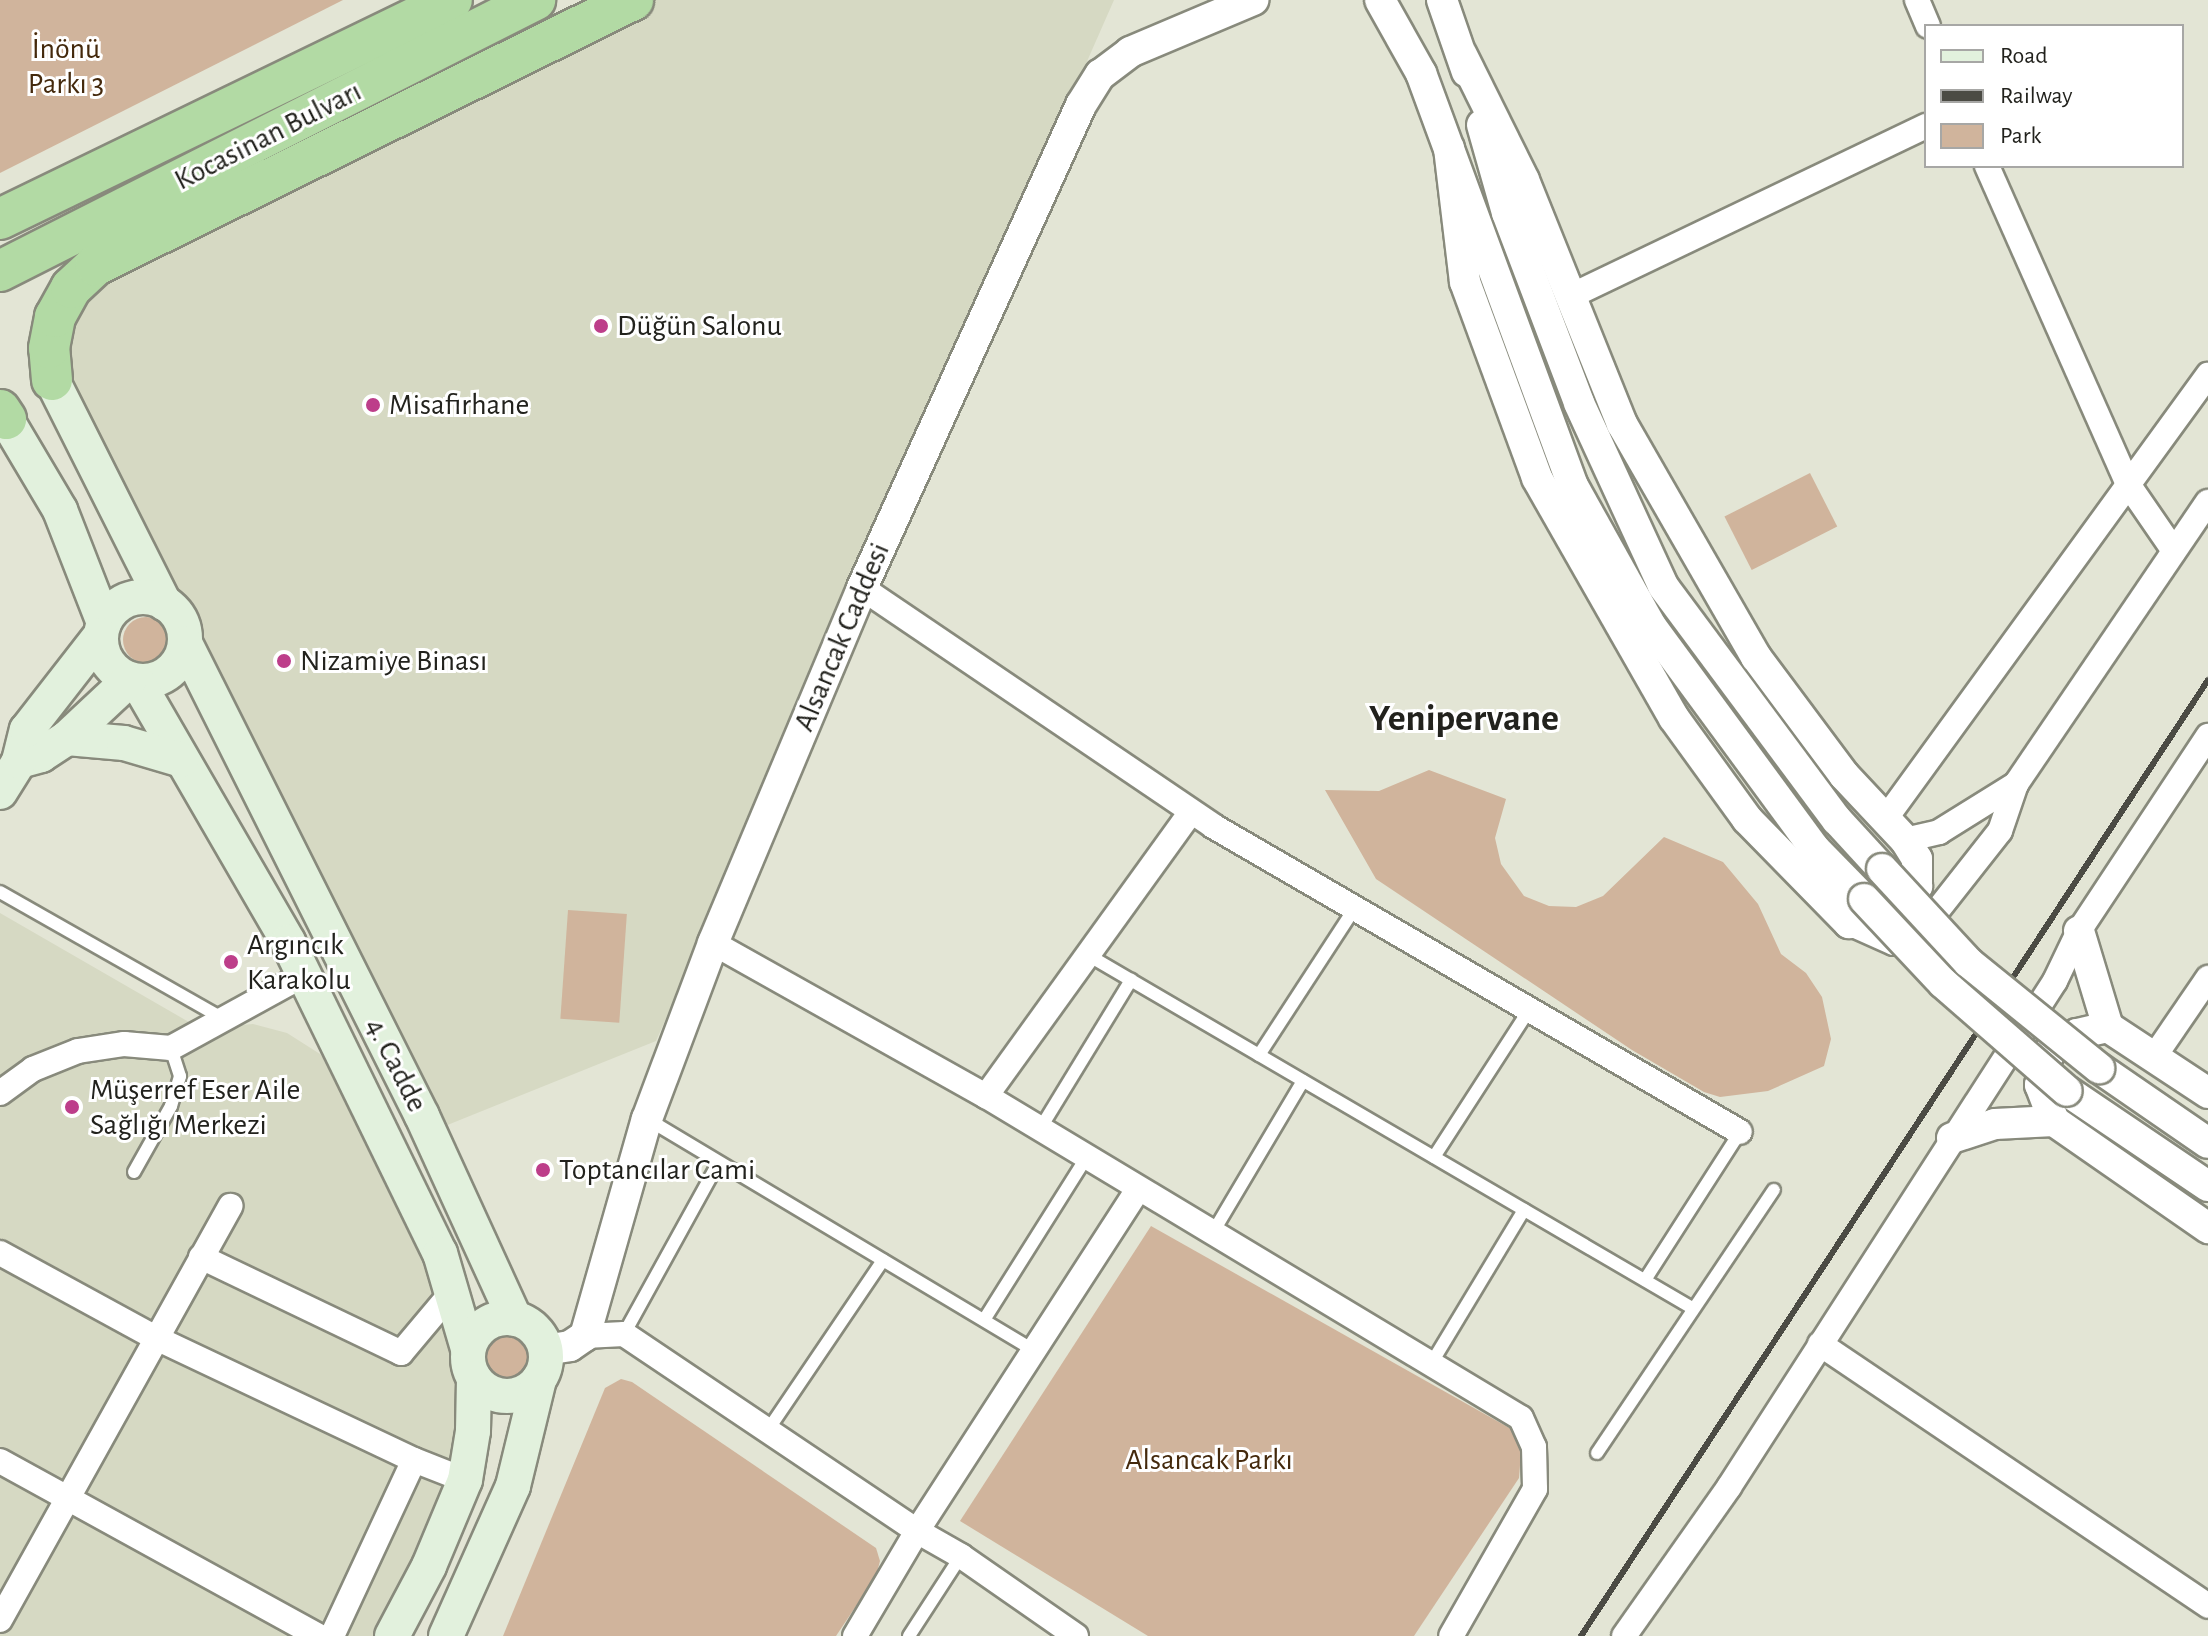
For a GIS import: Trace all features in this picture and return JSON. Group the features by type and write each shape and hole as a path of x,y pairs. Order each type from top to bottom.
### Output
{"highway":[{"path":"120,161 397,0"},
{"name":"Kocasinan Bulvarı","path":"0,219 452,0"},
{"name":"Kocasinan Bulvarı","path":"0,271 535,0"},
{"path":"161,191 618,8"},
{"path":"52,380 49,348 55,317 71,288 96,265 618,8"}],"main road":[{"path":"2,418 60,510 103,629 105,657 120,674 134,680 160,678 183,654 182,622 164,603 52,380"},
{"path":"0,792 19,761 27,730 119,605 141,597 164,603"},
{"name":"4. Cadde","path":"185,643 422,1116 515,1319"},
{"path":"19,761 41,755 67,738 134,680"},
{"name":"4. Cadde","path":"134,680 251,873 440,1253 453,1291 471,1363 473,1431 465,1480 429,1566 392,1636"},
{"path":"67,738 124,743 182,760"},
{"path":"446,1636 473,1583 513,1486 542,1364 539,1335 529,1325 515,1319 499,1318 485,1324 474,1335 471,1363 484,1389 499,1395 514,1395 528,1389 542,1364"}],"street":[{"name":"Alsancak Caddesi","path":"585,1336 647,1119 713,943 862,588 1091,87 1130,52 1253,0"},
{"path":"1442,0 1462,55 1507,213 1573,389 1663,586 1837,820 1968,962 2099,1068 2208,1143"},
{"path":"1917,0 1927,24"},
{"path":"1379,5 1421,73 1573,486 1651,626 1814,848 1856,911 1894,943 1922,930 2000,831 2016,784 2208,502"},
{"path":"1462,55 1524,180 1622,424 1756,657 1844,775 1896,829 1917,859 1917,886 1893,914 1875,922 1856,911"},
{"path":"1571,296 1924,127"},
{"path":"1988,168 2128,484 2174,551"},
{"path":"1896,829 2128,484 2208,375"},
{"path":"862,588 1191,812 1740,1132"},
{"path":"1624,1636 1729,1487 2055,981 2079,931 2208,736"},
{"path":"1896,829 1939,832 2016,784"},
{"path":"986,1096 1191,812"},
{"path":"1856,911 2067,1091 2208,1186"},
{"path":"2079,931 2108,1027 2208,1093"},
{"path":"713,943 986,1096 1521,1418 1529,1432 1537,1462 1530,1502 1451,1636"},
{"path":"0,1093 33,1069 78,1051 124,1044 171,1048 304,975"},
{"path":"2154,1057 2208,978"},
{"path":"2108,1027 2077,1034 2049,1052 2040,1085 2054,1121 2208,1228"},
{"path":"1952,1138 1995,1124 2054,1121"},
{"path":"855,1636 917,1531 1138,1190"},
{"path":"0,1620 230,1206"},
{"path":"0,1253 156,1338 414,1460 465,1480"},
{"path":"201,1257 401,1353 453,1291"},
{"path":"542,1364 585,1336 624,1334 917,1531 961,1556 1076,1636"},
{"path":"1820,1344 2208,1606"},
{"path":"332,1636 414,1460"},
{"path":"0,1461 318,1636"}],"lane":[{"path":"0,892 224,1019"},
{"path":"1259,1055 1355,908"},
{"path":"1088,955 1692,1308"},
{"path":"1040,1129 1131,980"},
{"path":"1434,1157 1529,1010"},
{"path":"134,1172 171,1106 180,1076 171,1048"},
{"path":"1212,1234 1303,1081"},
{"path":"647,1119 1034,1350"},
{"path":"1645,1280 1740,1132"},
{"path":"984,1320 1086,1158"},
{"path":"624,1334 719,1162"},
{"path":"1597,1453 1774,1190"},
{"path":"1431,1364 1524,1210"},
{"path":"768,1430 883,1260"},
{"path":"909,1636 961,1556"}],"shaded area":[{"path":"652,0 1114,0 656,1041 440,1128 60,379 66,328 88,282"},
{"path":"0,913 201,1029 253,1024 287,1033 320,1054 345,1084 461,1352 472,1405 400,1636 0,1636"}],"green space":[{"name":"İnönü Parkı 3","path":"0,0 343,0 0,173"},
{"path":"1810,473 1837,526 1752,570 1724,517"},
{"path":"146,617 162,624 169,640 162,656 146,663 130,656 123,640 130,624"},
{"path":"1429,770 1506,799 1495,838 1501,864 1524,896 1549,906 1576,907 1603,896 1664,837 1723,862 1758,904 1781,954 1806,973 1822,997 1831,1039 1824,1066 1768,1091 1720,1097 1704,1092 1632,1050 1376,879 1325,790 1379,791"},
{"path":"568,910 627,914 619,1023 560,1019"},
{"name":"Alsancak Parkı","path":"1151,1226 1513,1430 1521,1453 1519,1478 1414,1636 1148,1636 960,1521"},
{"path":"509,1331 527,1338 534,1356 527,1374 509,1381 491,1374 484,1356 491,1338"},
{"path":"621,1379 632,1382 876,1548 880,1561 876,1576 836,1636 503,1636 605,1388"}],"railway":[{"path":"1581,1636 2208,680"}],"place":[{"name":"Düğün Salonu","path":"601,326"},
{"name":"Misafirhane","path":"373,405"},
{"name":"Nizamiye Binası","path":"284,661"},
{"name":"Argıncık Karakolu","path":"231,962"},
{"name":"Müşerref Eser Aile Sağlığı Merkezi","path":"72,1107"},
{"name":"Toptancılar Cami","path":"543,1170"}],"district":[{"name":"Yenipervane","path":"1464,720"}]}
